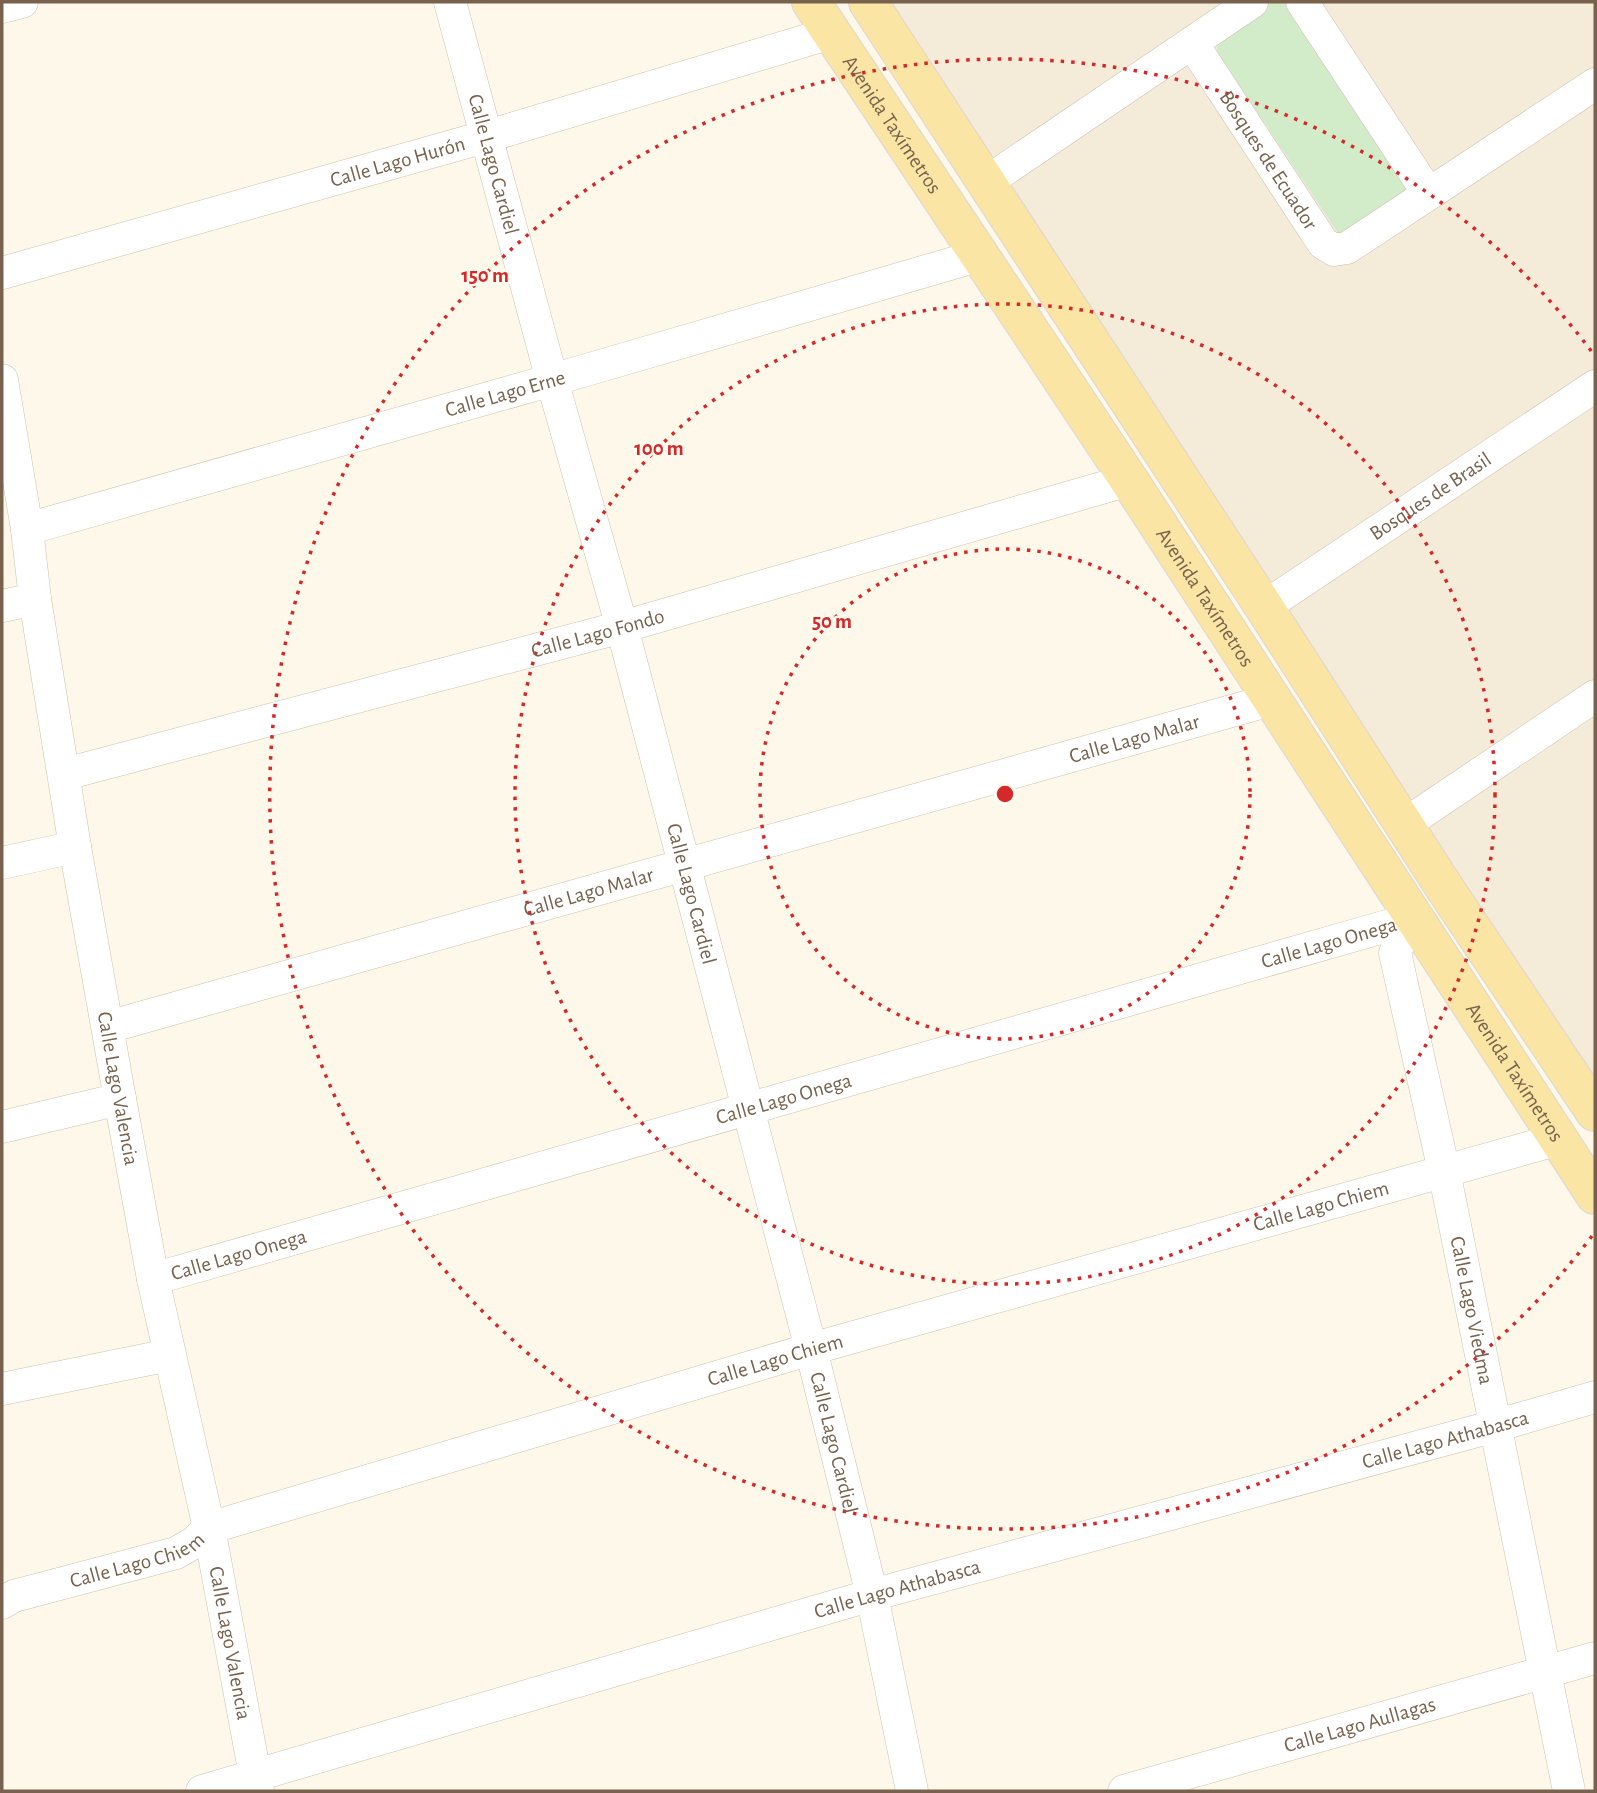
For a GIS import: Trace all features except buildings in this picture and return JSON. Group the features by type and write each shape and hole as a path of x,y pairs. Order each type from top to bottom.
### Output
{"main road":[{"name":"Avenida Taxímetros","path":"867,2 1264,607 1444,887 1595,1112"},
{"name":"Avenida Taxímetros","path":"821,17 1129,480 1595,1195"}],"street":[{"path":"2,7 22,2"},
{"name":"Calle Lago Cardiel","path":"450,2 622,627 746,1109 811,1349 872,1595 912,1791"},
{"path":"985,183 1252,2"},
{"path":"1302,2 1428,192"},
{"name":"Calle Lago Hurón","path":"2,273 488,135 821,17"},
{"name":"Bosques de Ecuador","path":"1192,43 1323,243 1340,250 1347,248 1595,83"},
{"name":"Calle Lago Erne","path":"27,529 981,256"},
{"name":"Calle Lago Valencia","path":"2,380 75,847 120,1099 153,1279 209,1528 257,1784"},
{"name":"Bosques de Brasil","path":"1264,607 1595,386"},
{"name":"Calle Lago Fondo","path":"65,774 622,627 1129,480"},
{"path":"2,606 35,598"},
{"path":"1403,822 1420,814 1595,696"},
{"name":"Calle Lago Malar","path":"108,1027 1271,700"},
{"path":"2,863 75,847"},
{"name":"Calle Lago Onega","path":"153,1279 1415,918"},
{"name":"Calle Lago Viedma","path":"1415,918 1402,936 1395,953 1444,1171 1569,1791"},
{"path":"2,1127 120,1099"},
{"name":"Calle Lago Chiem","path":"2,1602 14,1596 176,1553 195,1542 209,1528 811,1349 1559,1139"},
{"path":"2,1389 169,1355"},
{"name":"Calle Lago Athabasca","path":"202,1791 257,1784 872,1595 1494,1426 1595,1396"},
{"name":"Calle Lago Aullagas","path":"1124,1791 1595,1658"}],"shaded area":[{"path":"876,2 1595,2 1595,1116"}],"green space":[{"path":"1258,2 1287,2 1409,178 1406,195 1342,239 1217,52 1218,30"}]}
